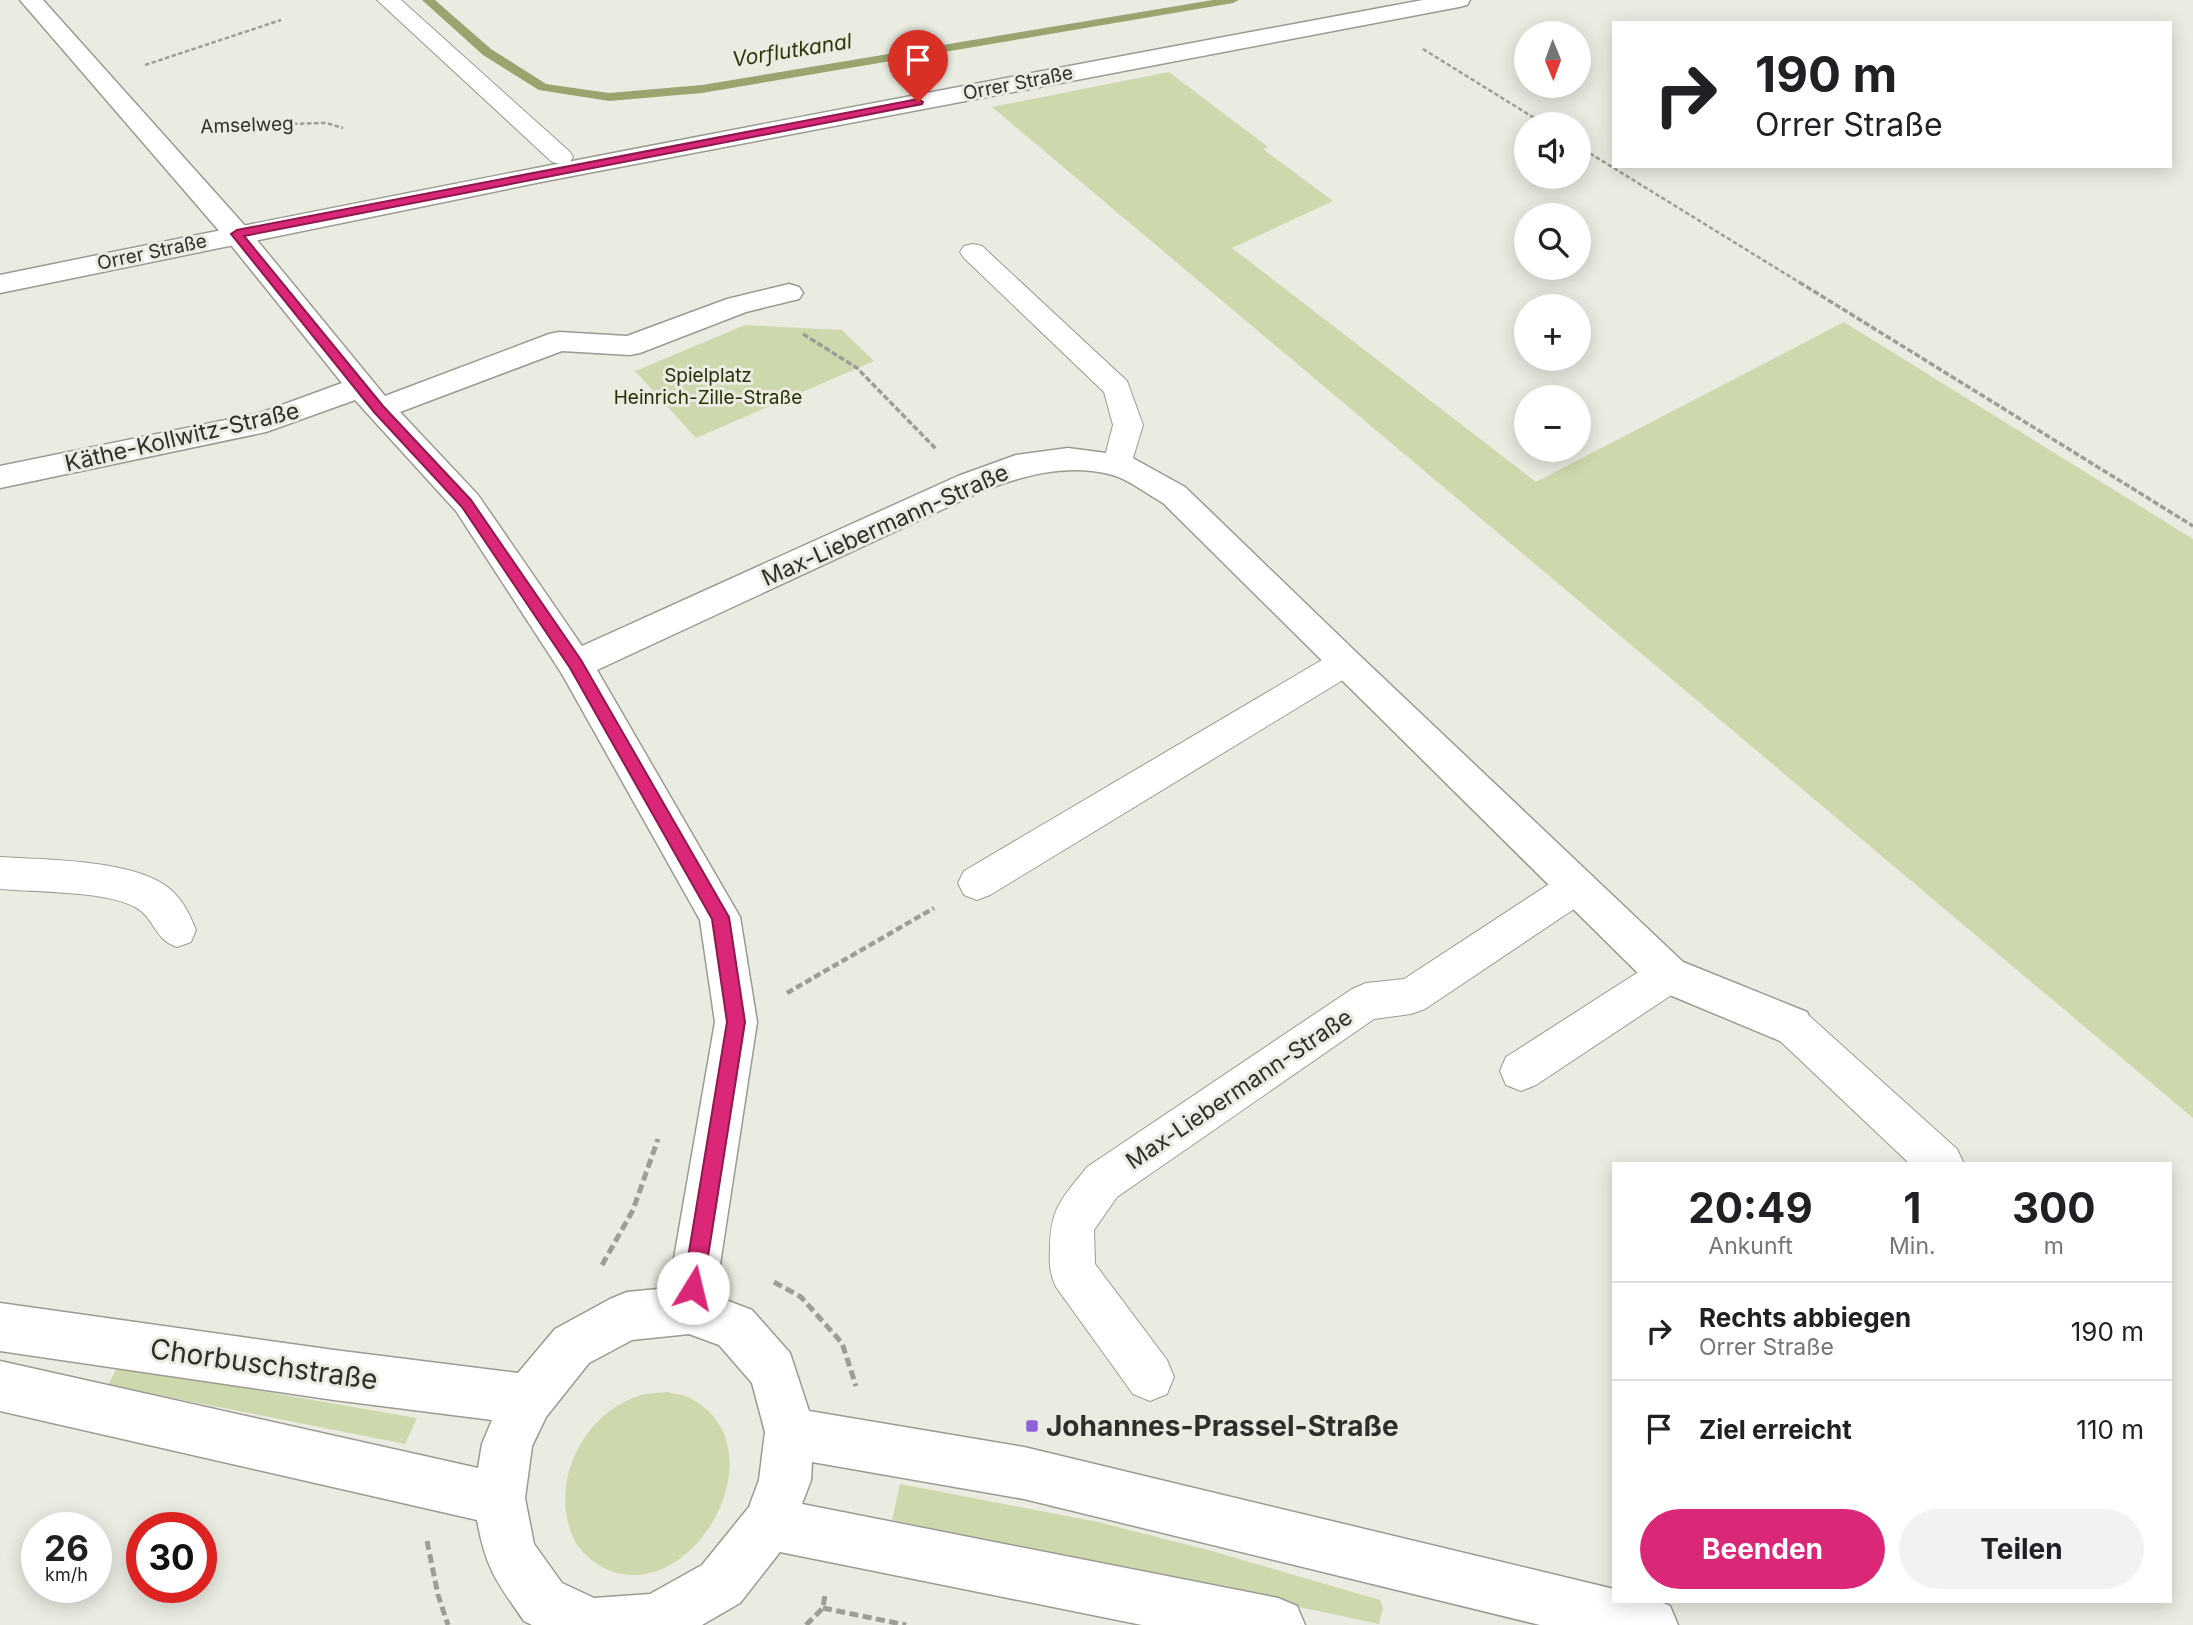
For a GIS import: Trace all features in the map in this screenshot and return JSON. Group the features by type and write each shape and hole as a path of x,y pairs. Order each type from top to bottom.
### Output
{"street":[{"path":"31,0 237,234 370,398 467,503 575,664 720,917 736,1022 689,1310"},
{"name":"Orrer Straße","path":"0,284 687,145 1459,0"},
{"name":"Käthe-Kollwitz-Straße","path":"0,477 370,398 559,341 630,346 737,305 789,293"},
{"name":"Max-Liebermann-Straße","path":"575,664 969,484 1016,466 1068,459 1118,464 1174,495 1668,975 1792,1026"},
{"path":"689,1310 735,1327 773,1370 790,1432 785,1480 769,1524 721,1584 656,1622 592,1625 543,1602 510,1555 499,1498 507,1444 528,1399 572,1346 627,1316 689,1310"},
{"name":"Chorbuschstraße","path":"0,1327 334,1375 528,1399"},
{"path":"0,1386 304,1454 428,1485 499,1498"},
{"path":"790,1432 854,1446 1024,1473 1651,1625"},
{"path":"769,1524 1279,1625"}],"lane":[{"path":"388,0 561,157"},
{"path":"973,252 1117,388 1128,425 1118,464"},
{"path":"977,883 1344,663"},
{"path":"0,873 115,884 149,896 166,911 177,930"},
{"name":"Max-Liebermann-Straße","path":"1150,1377 1072,1271 1072,1223 1102,1182 1366,1002 1412,996 1576,887"},
{"path":"1521,1071 1668,975"},
{"name":"Max-Liebermann-Straße","path":"1792,1026 1939,1162"}],"path":[{"path":"1371,17 1525,112"},
{"path":"101,79 281,20"},
{"name":"Amselweg","path":"152,137 182,126 326,122 343,128"},
{"path":"1591,154 1612,167"},
{"path":"1614,168 2193,526"},
{"path":"789,293 786,329 816,339 844,364 857,368 969,484"},
{"path":"736,1022 977,883"},
{"path":"806,1625 823,1608 906,1625"}],"green space":[{"path":"1169,72 1268,147 1263,149 1333,201 1232,248 1536,482 1574,462 1591,462 1591,453 1844,322 2193,539 2193,1118 992,107"},
{"name":"Spielplatz Heinrich-Zille-Straße","path":"745,325 842,330 874,361 696,438 635,371"},
{"path":"118,1366 417,1418 405,1444 108,1385"},
{"path":"667,1392 692,1399 718,1423 729,1453 727,1487 714,1519 693,1548 666,1567 635,1575 602,1567 578,1546 567,1516 565,1494 576,1452 588,1433 620,1404 641,1395"},
{"path":"900,1484 1098,1522 1212,1551 1380,1600 1383,1608 1379,1624 892,1520"}],"waterway":[{"name":"Vorflutkanal","path":"428,0 487,52 543,87 609,97 702,89 1233,0"}],"place":[{"name":"Johannes-Prassel-Straße","path":"1032,1426"}],"route":[{"path":"693,1288 736,1022 720,917 575,664 467,503 379,409 237,234 918,102"}]}
